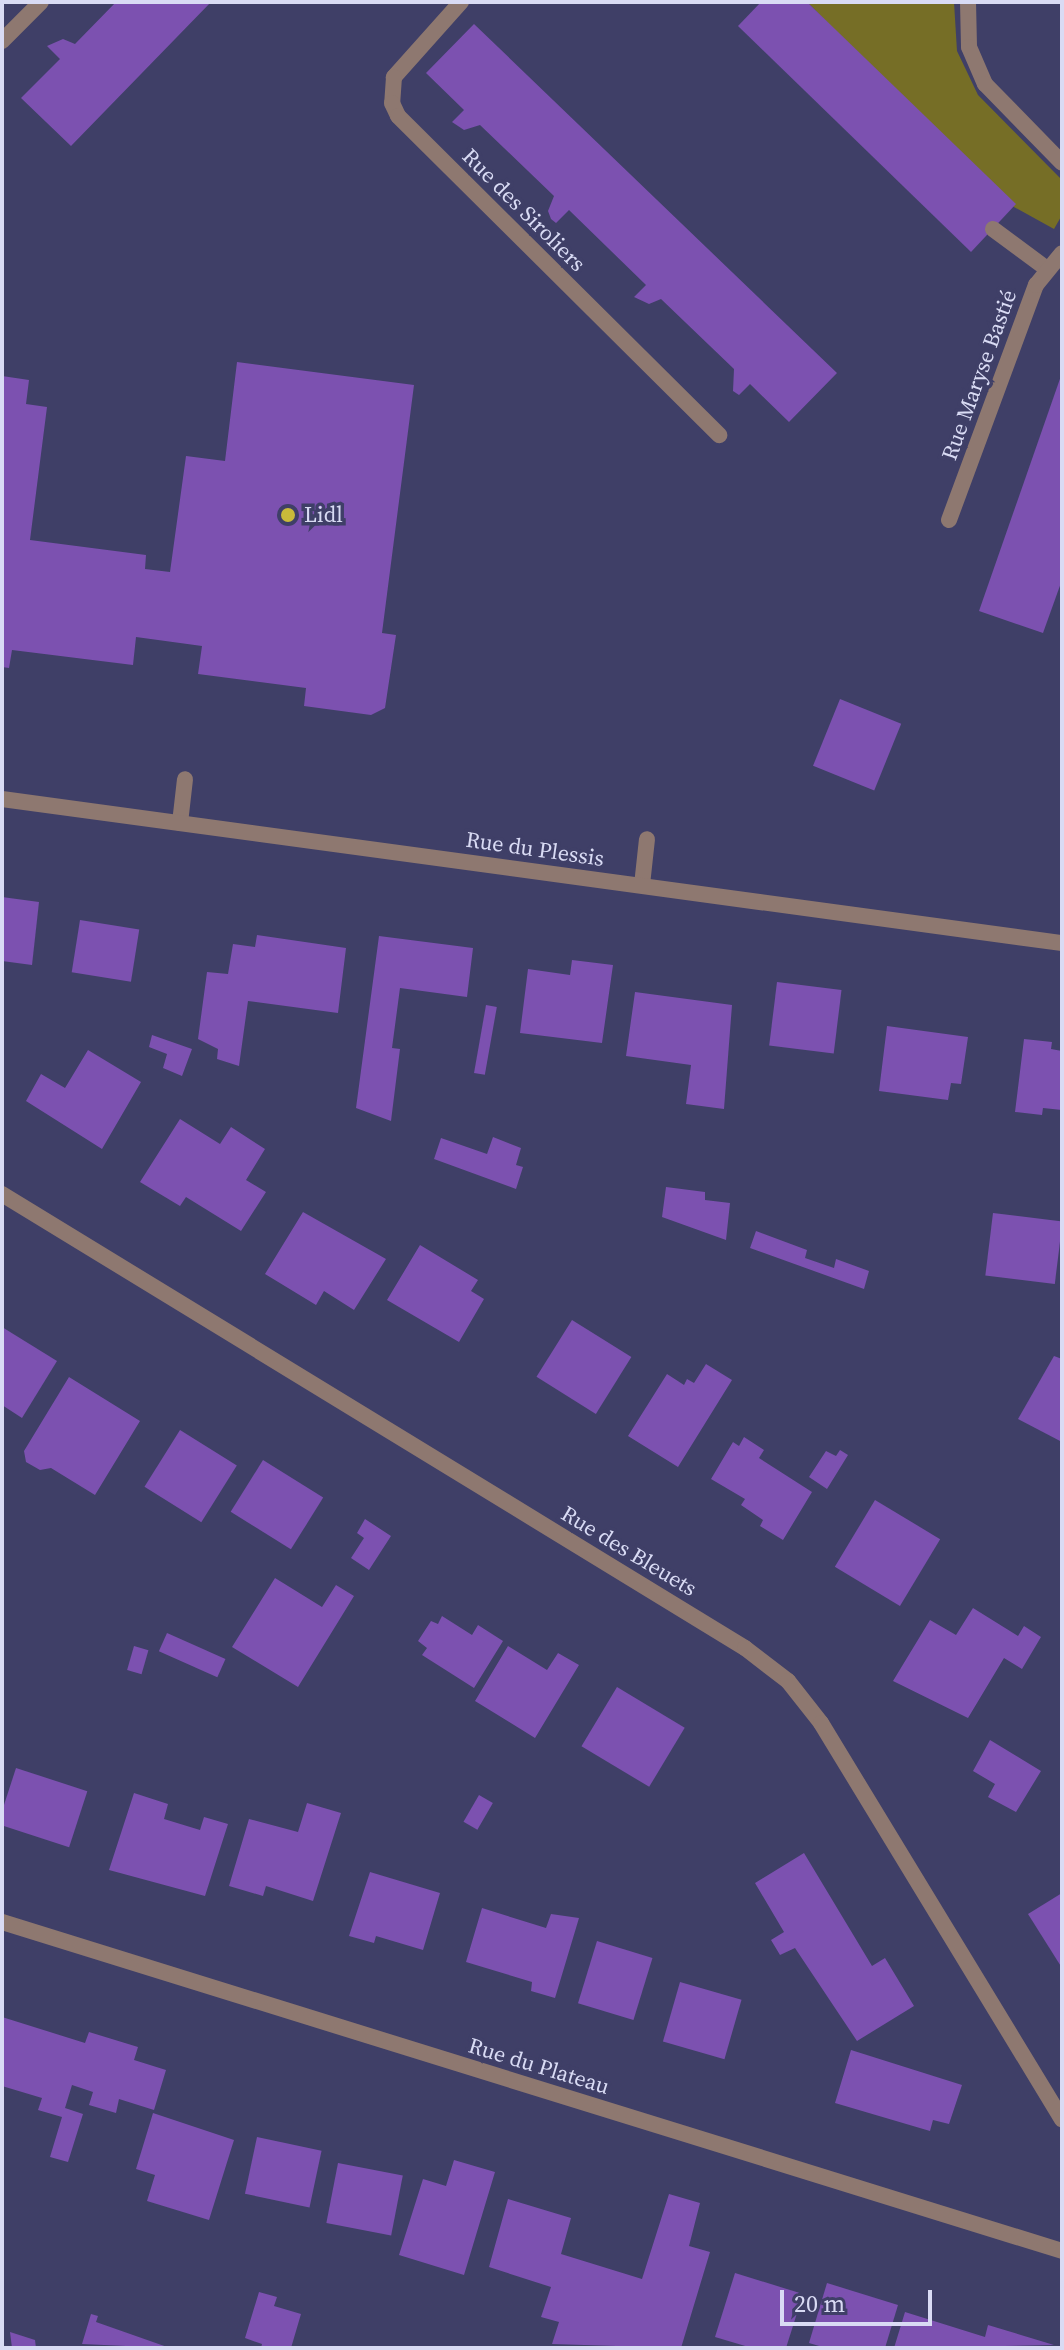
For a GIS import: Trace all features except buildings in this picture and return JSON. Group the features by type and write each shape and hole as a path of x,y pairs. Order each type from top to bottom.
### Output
{"street":[{"path":"2,41 41,2"},
{"name":"Rue des Siroliers","path":"461,2 394,77 392,103 398,116 719,435"},
{"path":"968,2 969,47 985,84 1062,163"},
{"path":"993,229 1047,269"},
{"name":"Rue Maryse Bastié","path":"949,520 1036,285 1062,253"},
{"path":"180,823 185,779"},
{"name":"Rue du Plessis","path":"2,799 1061,939"},
{"path":"642,885 647,839"},
{"name":"Rue des Bleuets","path":"2,1194 745,1648 788,1681 821,1723 1062,2119"},
{"name":"Rue du Plateau","path":"2,1922 1062,2251"}],"shaded area":[{"path":"807,2 954,2 957,51 978,95 1062,180 1062,215 1054,229 1014,207"}],"place":[{"name":"Lidl","path":"288,515"}]}
